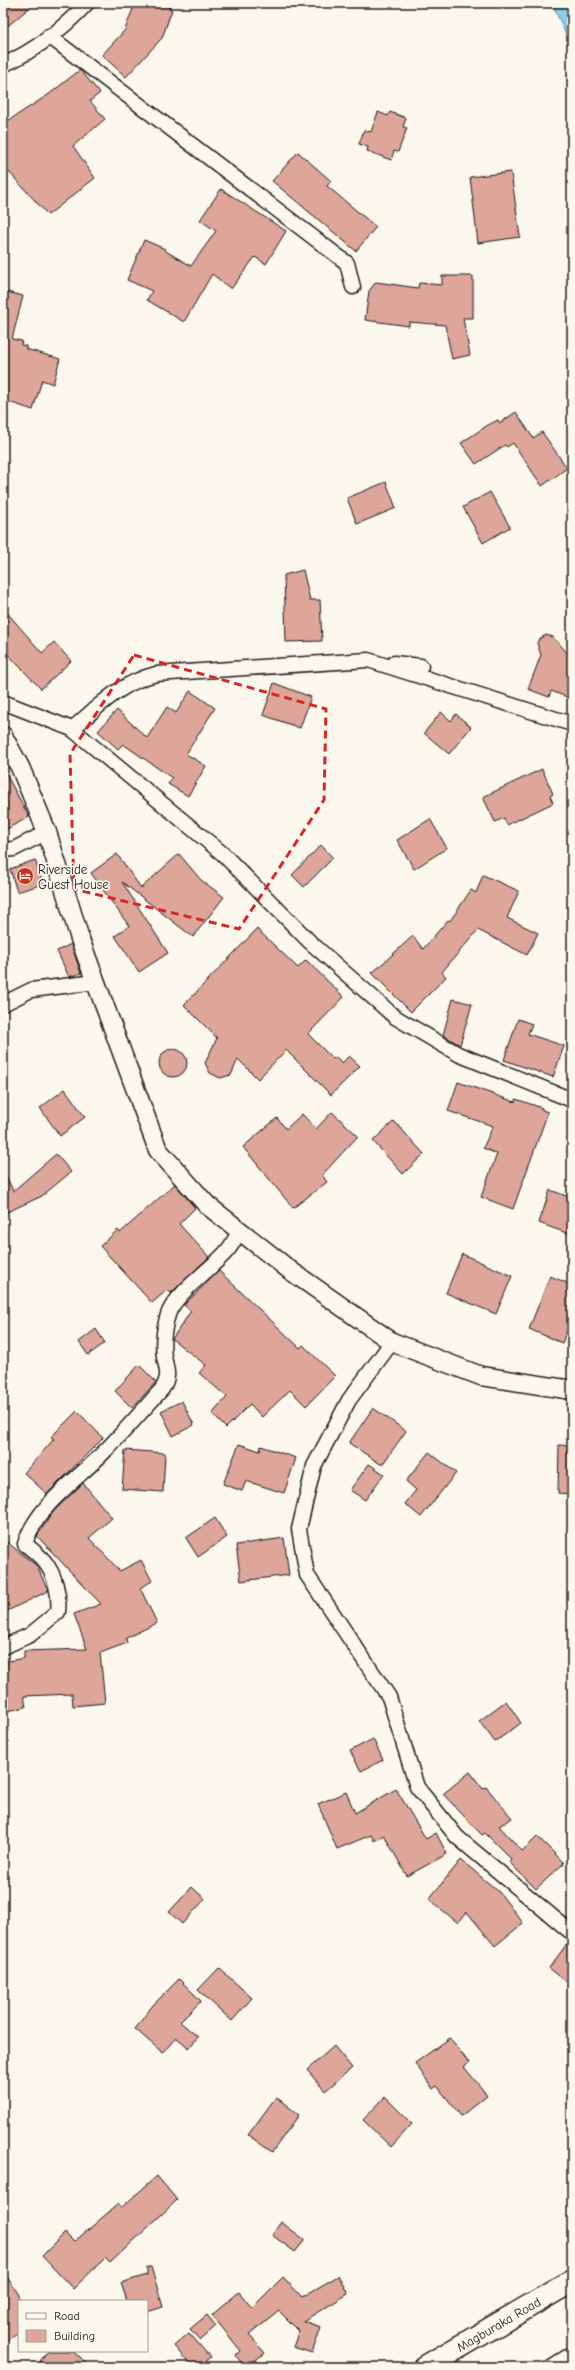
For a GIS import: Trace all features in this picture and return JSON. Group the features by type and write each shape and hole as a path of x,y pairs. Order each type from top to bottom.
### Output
{"main road":[{"name":"Magburaka Road","path":"425,2367 572,2281"}],"street":[{"path":"3,65 49,36 73,18 87,3"},
{"path":"49,36 347,263 353,287"},
{"path":"368,660 572,724"},
{"path":"72,729 121,687 139,678 156,674 368,660 421,666"},
{"path":"3,702 72,729 223,854 310,942 395,1017 458,1054 572,1100"},
{"path":"3,736 20,766 47,832 96,982 158,1150 207,1204 291,1271 392,1342 481,1376 572,1390"},
{"path":"3,850 14,849 47,832"},
{"path":"3,1004 32,990 96,982"},
{"path":"3,1647 30,1635 58,1612 59,1604 56,1586 50,1573 44,1561 25,1544 30,1528 46,1508 103,1453 162,1389 168,1380 168,1369 164,1357 164,1327 169,1310 180,1297 227,1251 240,1231"},
{"path":"392,1342 349,1400 314,1466 299,1529 307,1575 389,1697 417,1787 458,1837 572,1933"},
{"path":"551,2367 572,2354"}],"highlighted area":[{"path":"134,655 326,709 324,800 239,929 74,889 70,754"}],"water":[{"path":"552,3 572,3 572,48"}],"building":[{"path":"3,3 35,3 3,30"},
{"path":"135,3 171,3 169,9 172,10 162,38 126,77 102,55 125,30"},
{"path":"80,70 100,93 90,101 105,119 73,146 95,178 48,215 9,172 3,176 3,124 48,95"},
{"path":"378,112 388,116 390,112 406,118 403,127 407,128 398,152 394,151 391,160 367,151 368,147 359,144 364,130 371,132"},
{"path":"298,152 331,181 327,186 376,227 356,251 272,181"},
{"path":"511,172 520,237 478,243 470,177"},
{"path":"221,189 286,231 266,264 255,257 231,289 212,274 184,322 147,300 152,291 127,280 144,240 165,249 164,250 191,266 216,231 200,220"},
{"path":"442,276 473,276 473,318 463,318 470,355 452,359 445,325 409,322 409,326 365,320 369,291 376,282 418,288 419,283 442,285"},
{"path":"3,291 23,296 12,339 22,341 21,345 26,346 26,349 60,359 53,384 42,380 33,410 3,400"},
{"path":"516,412 533,438 542,432 567,468 542,486 513,443 507,447 505,445 476,464 461,443 488,425 498,420 500,423"},
{"path":"386,482 396,508 357,524 347,498"},
{"path":"490,492 510,527 483,543 463,507"},
{"path":"303,570 310,600 320,600 322,641 286,642 284,575"},
{"path":"3,608 42,653 54,642 71,661 41,689 3,649"},
{"path":"546,635 553,637 572,658 572,699 551,691 549,697 528,689 541,655 537,643 539,639"},
{"path":"274,683 311,697 300,728 263,715"},
{"path":"190,691 215,708 186,754 206,766 188,796 168,784 172,778 123,744 118,749 98,731 117,710 147,738 167,707 176,713"},
{"path":"441,712 451,721 456,714 471,727 449,754 424,733"},
{"path":"3,768 29,817 3,831"},
{"path":"542,769 553,794 550,796 553,803 507,825 504,818 495,822 483,797"},
{"path":"430,819 447,848 414,869 397,840"},
{"path":"321,845 333,858 304,887 292,875"},
{"path":"117,854 141,888 179,854 201,880 224,897 193,937 122,882 168,953 139,972 115,936 129,926 91,873"},
{"path":"35,860 43,884 17,892 10,869"},
{"path":"483,875 519,891 507,918 538,933 527,955 478,930 442,972 446,977 411,1012 372,973 413,936 423,949 448,920 450,921 471,890 476,893"},
{"path":"257,929 298,968 306,960 344,997 308,1034 333,1059 336,1057 342,1063 349,1056 360,1066 331,1095 286,1050 258,1079 238,1059 231,1075 220,1078 210,1073 205,1063 217,1038 184,1005"},
{"path":"71,944 81,973 69,977 57,951"},
{"path":"453,999 472,1004 460,1045 443,1035"},
{"path":"518,1019 532,1024 528,1034 564,1046 553,1077 504,1060"},
{"path":"173,1049 183,1053 187,1063 183,1073 173,1077 163,1073 159,1063 163,1053"},
{"path":"458,1082 515,1102 516,1099 542,1108 542,1110 548,1112 513,1209 481,1197 497,1154 483,1148 493,1126 448,1111"},
{"path":"65,1089 85,1117 60,1136 40,1108"},
{"path":"332,1112 358,1136 322,1175 327,1182 293,1208 243,1147 277,1118 286,1129 302,1114 316,1129"},
{"path":"394,1121 424,1154 403,1174 373,1141"},
{"path":"56,1154 71,1172 42,1196 3,1214 3,1169 13,1191"},
{"path":"175,1184 195,1208 179,1224 209,1257 171,1293 167,1290 152,1303 100,1246 118,1230 120,1233"},
{"path":"550,1190 572,1198 572,1235 539,1223"},
{"path":"462,1254 512,1276 496,1314 446,1293"},
{"path":"219,1271 300,1348 303,1345 335,1376 306,1406 290,1390 262,1417 250,1404 226,1428 212,1414 227,1397 199,1373 206,1365 172,1339 191,1311 184,1305"},
{"path":"550,1276 572,1285 572,1318 562,1343 529,1329"},
{"path":"96,1329 105,1343 88,1355 79,1342"},
{"path":"139,1365 156,1382 132,1408 115,1391"},
{"path":"182,1401 194,1425 173,1436 161,1411"},
{"path":"373,1408 406,1431 382,1465 349,1443"},
{"path":"77,1411 103,1438 47,1494 24,1473 54,1439 51,1437"},
{"path":"239,1444 260,1451 261,1446 296,1458 284,1493 246,1481 242,1491 223,1484"},
{"path":"559,1445 572,1446 572,1494 558,1493"},
{"path":"125,1450 165,1453 163,1492 122,1489"},
{"path":"429,1452 456,1473 421,1517 405,1504 416,1490 406,1481"},
{"path":"369,1464 384,1474 365,1500 350,1490"},
{"path":"83,1483 112,1518 89,1538 120,1571 141,1560 152,1581 140,1588 157,1623 126,1638 127,1643 100,1653 105,1703 73,1706 72,1694 24,1696 26,1707 3,1712 3,1662 24,1658 24,1651 87,1649 74,1614 101,1604 37,1536 54,1511"},
{"path":"215,1518 227,1537 198,1557 186,1538"},
{"path":"284,1538 289,1575 241,1581 236,1545"},
{"path":"3,1539 37,1566 48,1591 3,1613"},
{"path":"506,1701 521,1723 495,1742 479,1721"},
{"path":"373,1739 383,1760 361,1771 350,1751"},
{"path":"470,1772 483,1789 486,1787 512,1818 499,1826 522,1851 537,1836 564,1863 536,1889 509,1862 511,1859 485,1833 482,1835 443,1794"},
{"path":"396,1789 426,1839 436,1833 447,1854 407,1876 384,1835 374,1841 371,1835 337,1849 318,1804 346,1792 355,1813"},
{"path":"461,1860 499,1892 523,1923 495,1946 467,1912 458,1923 429,1899"},
{"path":"192,1887 205,1899 182,1924 169,1912"},
{"path":"569,1941 572,1941 572,1986 549,1968"},
{"path":"219,1968 252,1998 232,2021 198,1990"},
{"path":"179,1979 201,2001 180,2022 198,2037 189,2048 176,2037 163,2053 135,2029 153,2005"},
{"path":"450,2038 469,2063 464,2067 487,2095 461,2116 437,2086 433,2089 415,2063"},
{"path":"334,2046 352,2068 325,2091 307,2070"},
{"path":"276,2097 299,2115 272,2152 248,2135"},
{"path":"385,2097 412,2124 391,2147 363,2120"},
{"path":"157,2176 177,2200 110,2263 105,2258 73,2289 42,2256 65,2233 74,2242 118,2204 121,2208"},
{"path":"281,2222 305,2240 295,2252 272,2235"},
{"path":"147,2267 151,2267 163,2307 148,2312 148,2300 127,2300 121,2283 147,2275"},
{"path":"3,2271 19,2295 19,2300 18,2334 3,2343"},
{"path":"338,2276 348,2294 303,2321 321,2327 312,2353 293,2347 299,2331 279,2311 249,2335 265,2353 249,2367 245,2367 236,2356 241,2351 212,2315 239,2292 252,2308 283,2277 302,2297"},
{"path":"207,2315 216,2326 200,2340 190,2329"},
{"path":"189,2333 210,2357 199,2367 192,2367 174,2346"},
{"path":"47,2352 74,2352 91,2367 47,2367 40,2361"}],"place":[{"name":"Riverside Guest House","path":"25,876"}]}
